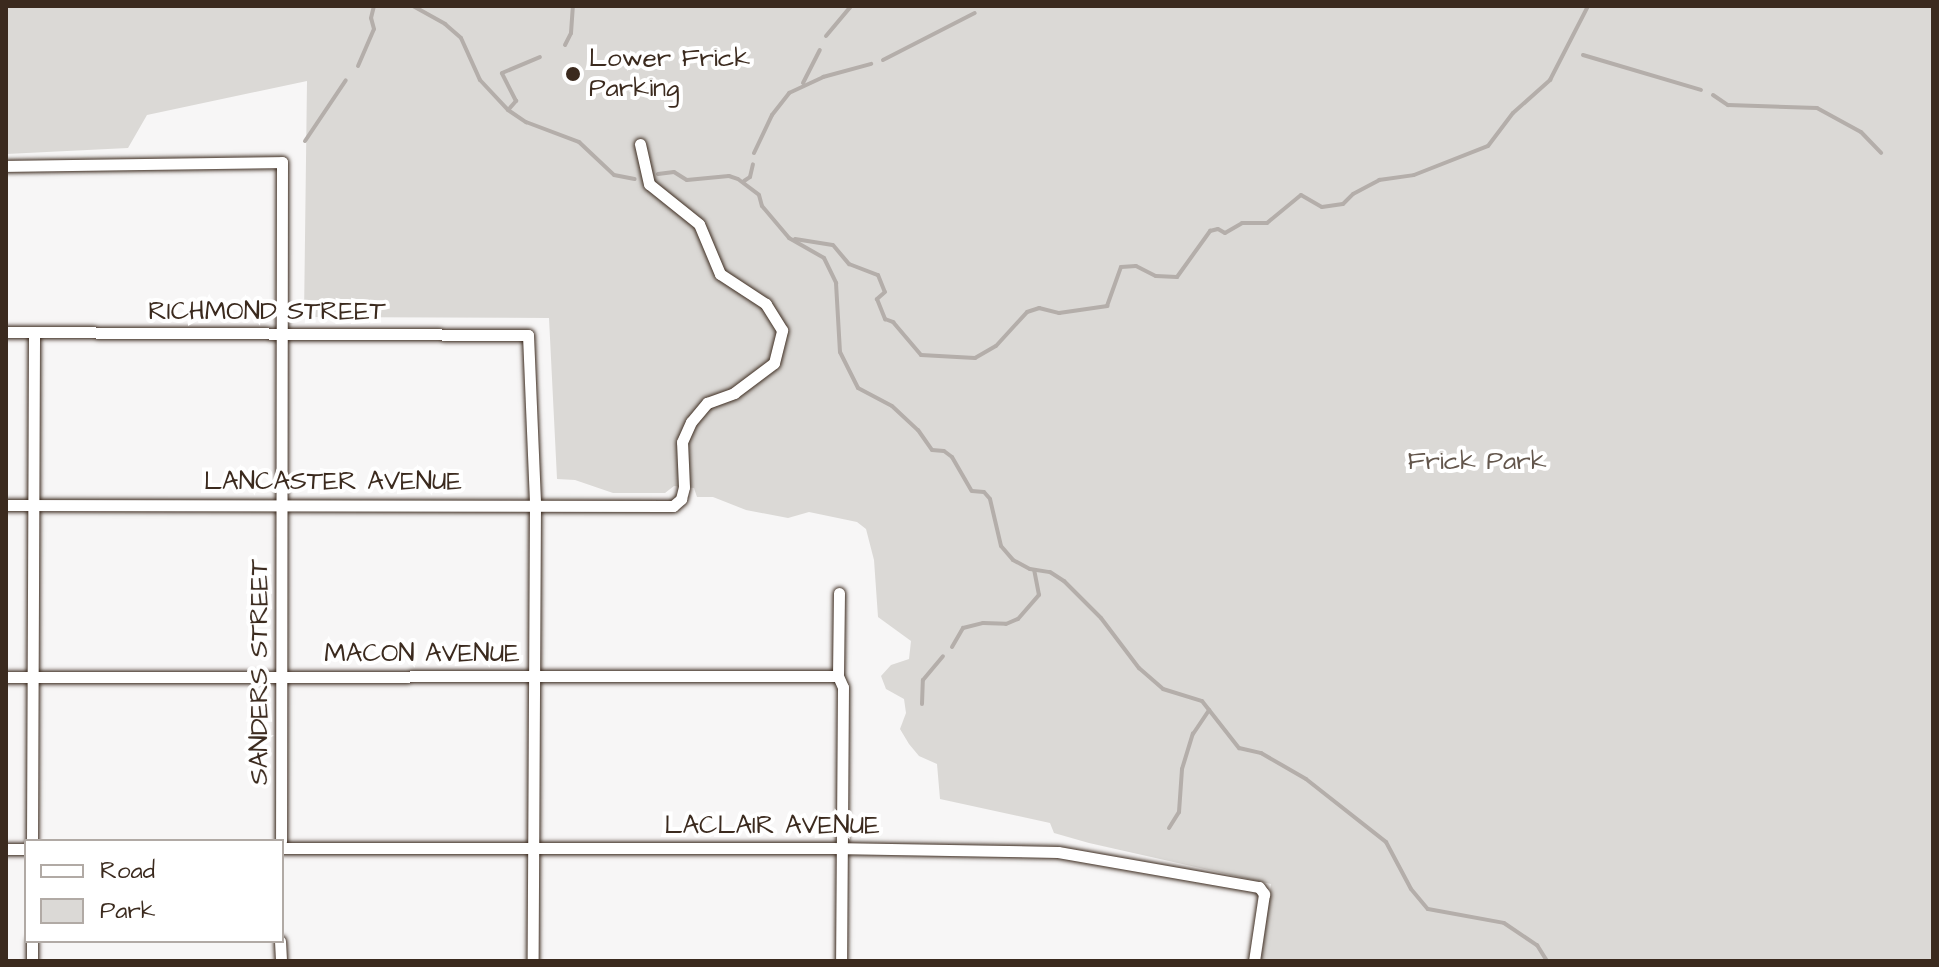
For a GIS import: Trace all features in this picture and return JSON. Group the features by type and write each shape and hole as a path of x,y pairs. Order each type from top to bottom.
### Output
{"street":[{"name":"LANCASTER AVENUE","path":"6,505 283,503 673,506 681,499 682,442 691,422 707,403 734,393 774,363 781,345 782,330 766,304 720,274 699,224 649,184 640,144"},
{"name":"SANDERS STREET","path":"6,166 282,162 281,839"},
{"name":"RICHMOND STREET","path":"6,332 528,335 535,504"},
{"path":"32,839 34,333"},
{"path":"533,961 535,504"},
{"path":"839,593 844,680 841,961"},
{"name":"MACON AVENUE","path":"6,677 534,676 844,680"},
{"name":"LACLAIR AVENUE","path":"284,848 843,848 1058,852 1259,887 1264,894 1254,961"}],"green space":[{"name":"Frick Park","path":"6,6 1933,6 1933,961 1261,961 1271,884 1089,843 1054,833 1050,823 940,799 937,764 919,756 909,744 900,729 906,713 904,699 886,689 881,676 891,665 909,659 911,641 878,617 874,560 866,529 857,522 809,512 788,518 746,510 713,497 697,497 694,488 674,486 665,493 613,493 575,480 557,479 549,318 304,317 307,81 147,115 128,148 6,154"}],"waterway":[{"path":"358,66 374,29 371,18 374,6"},
{"path":"413,6 445,24 461,38 480,80 508,110 526,122 579,142 614,175 635,179"},
{"path":"565,45 571,33 573,6"},
{"path":"826,36 851,6"},
{"path":"795,239 833,245 849,264 878,275 885,292 877,299 885,319 893,322 921,355 975,358 996,346 1027,312 1039,308 1059,313 1107,306 1121,267 1136,266 1156,276 1177,277 1210,231 1218,229 1225,233 1242,223 1267,223 1301,195 1322,207 1343,204 1353,194 1379,180 1414,175 1488,146 1513,113 1550,80 1588,6"},
{"path":"883,60 975,13"},
{"path":"803,83 820,50"},
{"path":"1583,55 1701,90"},
{"path":"509,109 516,101 502,73 540,57"},
{"path":"754,153 772,115 789,93 823,77 871,64"},
{"path":"305,141 346,80"},
{"path":"1713,95 1728,105 1817,108 1861,132 1881,153"},
{"path":"744,181 750,177 753,164"},
{"path":"658,174 674,172 687,180 729,176 738,179 759,195 762,206 789,238 824,258 836,283 840,352 858,388 892,406 918,430 932,450 944,451 952,457 972,491 984,492 990,499 1001,546 1013,560 1030,569 1050,572 1064,581 1101,618 1139,668 1163,689 1202,701 1239,748 1261,753 1306,779 1386,842 1411,889 1428,909 1504,923 1537,945 1547,961"},
{"path":"952,647 963,628 983,623 1006,624 1018,619 1039,595 1034,570"},
{"path":"922,704 923,680 943,656"},
{"path":"1169,828 1179,812 1182,769 1193,734 1209,710"}],"place":[{"name":"Lower Frick Parking","path":"573,74"}]}
